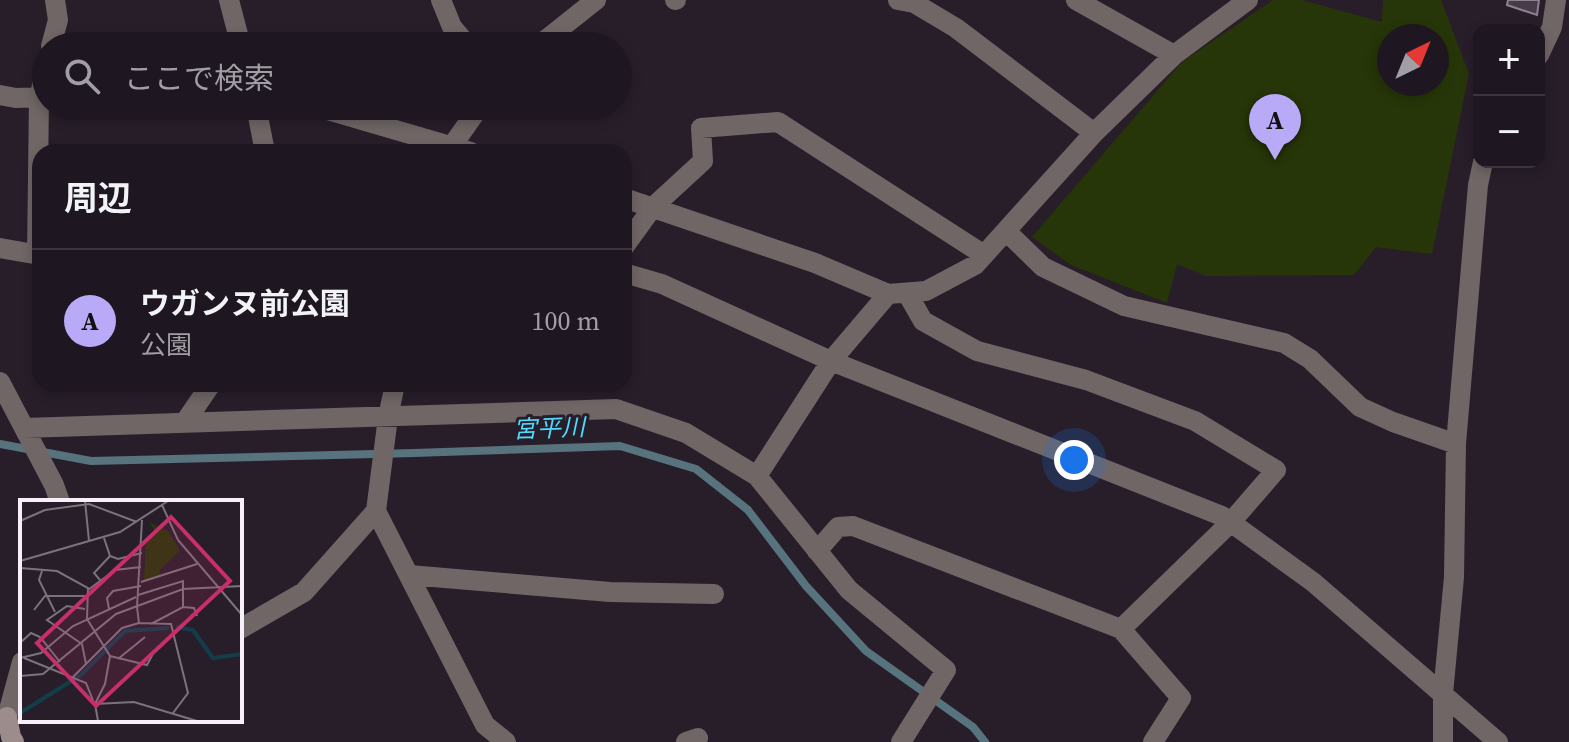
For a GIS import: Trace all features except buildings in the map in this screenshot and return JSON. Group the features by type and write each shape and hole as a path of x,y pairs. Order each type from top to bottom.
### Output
{"street":[{"path":"55,0 58,20 55,32"},
{"path":"229,0 237,32"},
{"path":"441,0 456,32"},
{"path":"898,0 914,3 956,28 1094,133"},
{"path":"1076,0 1174,55"},
{"path":"632,200 898,293 926,291 975,265 1094,133 1174,55 1248,0"},
{"path":"1545,42 1552,27 1556,0"},
{"path":"554,32 587,3"},
{"path":"0,95 32,98"},
{"path":"42,120 42,144"},
{"path":"259,120 263,144"},
{"path":"360,120 438,144"},
{"path":"461,144 473,120"},
{"path":"632,236 653,207 703,161 701,128 778,122 984,255"},
{"path":"1443,742 1443,694 1454,577 1456,444 1482,168"},
{"path":"1006,231 1043,267 1124,306 1284,343 1310,359 1360,407 1456,444"},
{"path":"0,248 32,254"},
{"path":"632,275 662,284 831,361 1222,516 1313,582 1498,742"},
{"path":"757,476 831,361 898,293"},
{"path":"898,293 923,321 977,351 1086,380 1195,421 1276,470 1231,522 1121,629"},
{"path":"0,382 59,500"},
{"path":"185,422 206,392"},
{"path":"242,628 304,592 376,511 393,392"},
{"path":"27,434 185,422 386,427 616,409 686,433 757,476 849,590 946,670 901,742"},
{"path":"376,511 485,725 506,742"},
{"path":"817,551 838,527 853,526 1121,629 1181,698 1153,742"},
{"path":"409,575 610,592 714,594"},
{"path":"14,742 10,718 20,671"}],"green space":[{"path":"1273,0 1302,0 1382,22 1383,0 1441,0 1469,74 1432,254 1376,247 1354,275 1206,276 1177,264 1167,303 1071,265 1032,237 1182,62"}],"waterway":[{"name":"宮平川","path":"0,444 91,461 620,446 696,469 748,510 806,586 866,651 973,727 985,742"}],"place":[{"name":"ウガンヌ前公園","path":"1275,160"}]}
